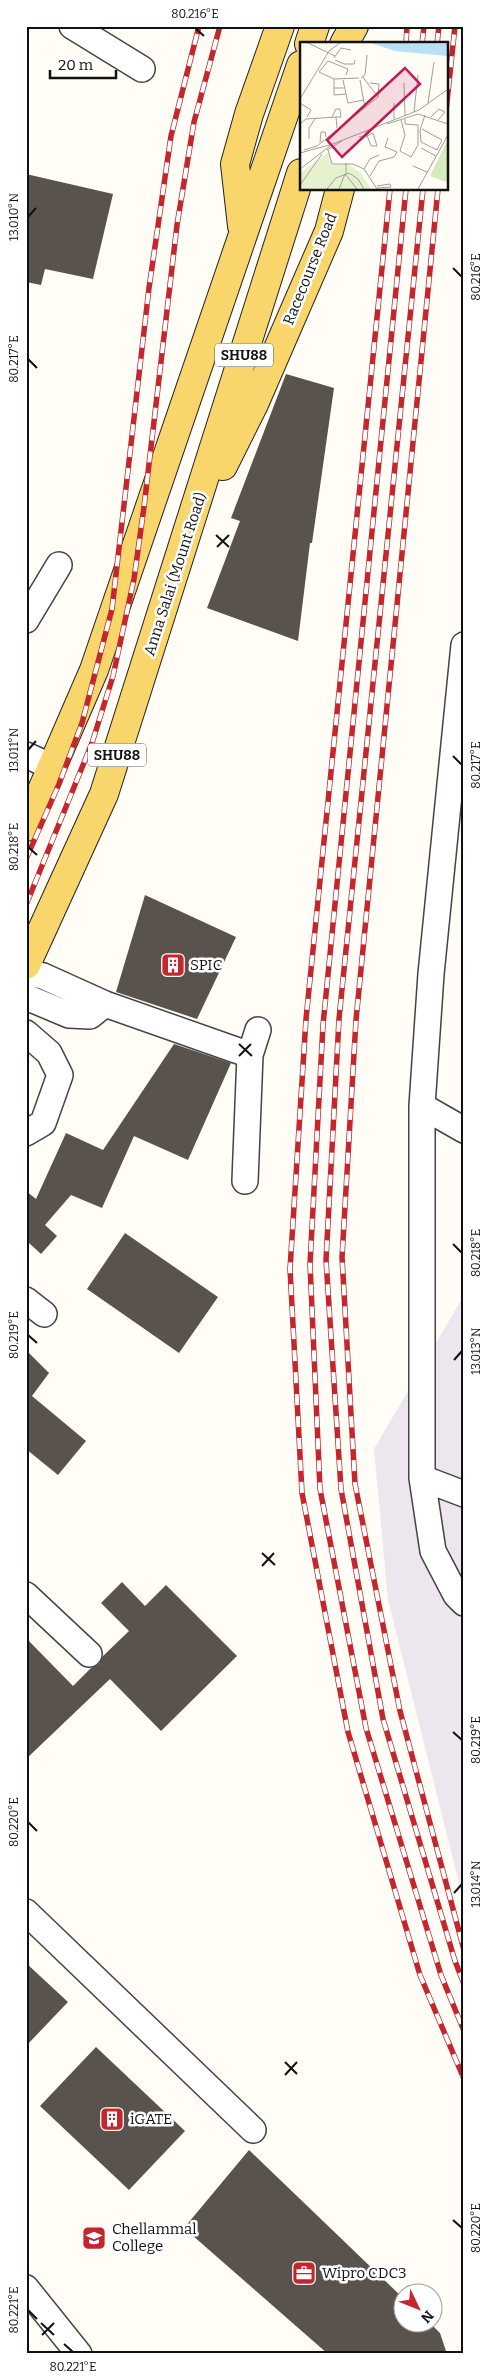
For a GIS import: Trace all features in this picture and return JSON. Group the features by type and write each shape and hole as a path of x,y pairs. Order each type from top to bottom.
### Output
{"main road":[{"path":"243,232 235,164 249,114 280,26"},
{"path":"310,42 315,26"},
{"path":"345,42 354,26"},
{"path":"366,42 367,26"},
{"name":"SHU88","path":"26,827 97,661 300,67"},
{"name":"Anna Salai (Mount Road)","path":"26,965 104,794 300,176"},
{"name":"Racecourse Road","path":"187,536 254,404 329,231 340,190"}],"street":[{"path":"72,26 142,69"},
{"path":"26,620 60,565"},
{"path":"464,645 431,974 422,1106 422,1478 433,1551 456,1595 464,1603"},
{"path":"26,756 52,767"},
{"path":"26,972 43,976 105,1004 250,1055"},
{"path":"26,997 69,1014 90,1016 105,1004"},
{"path":"245,1181 250,1055 258,1030"},
{"path":"26,1033 49,1053 60,1075 43,1123 26,1133"},
{"path":"422,1106 464,1130"},
{"path":"422,1478 464,1494"},
{"path":"26,1595 89,1654"},
{"path":"26,1912 253,2130"},
{"path":"26,2288 79,2354"}],"shaded area":[{"path":"464,1295 464,1903 388,1600 374,1449"}],"building":[{"path":"26,174 113,194 93,279 45,269 41,285 26,282"},
{"path":"286,374 334,388 312,543 310,543 298,641 207,608 240,521 231,518"},
{"name":"SPIC","path":"145,895 236,937 197,1019 116,992"},
{"path":"174,1044 231,1063 188,1160 134,1136 102,1208 71,1195 45,1225 57,1236 41,1254 29,1243 26,1246 26,1191 36,1199 66,1133 103,1150"},
{"path":"125,1233 218,1297 179,1353 87,1289"},
{"path":"26,1350 49,1373 32,1396 86,1441 58,1475 26,1449"},
{"path":"122,1582 145,1606 166,1585 237,1656 161,1731 110,1679 26,1759 26,1638 73,1686 91,1668 99,1664 103,1656 129,1631 101,1603"},
{"path":"26,1963 68,2002 26,2046"},
{"name":"iGATE","path":"96,2047 185,2131 129,2190 40,2106"},
{"path":"249,2150 392,2287 392,2332 439,2332 447,2354 328,2354 184,2228"}],"railway":[{"path":"26,859 59,784 82,723 112,609 149,288 171,136 199,26"},
{"path":"26,905 92,743 113,676 134,579 177,225 194,122 220,26"},
{"path":"406,42 407,26"},
{"path":"422,42 424,26"},
{"path":"437,42 439,26"},
{"path":"448,92 455,26"},
{"path":"390,190 306,1019 290,1269 302,1493 348,1732 420,1975 464,2079"},
{"path":"406,190 323,1025 310,1264 320,1489 366,1728 441,1975 464,2031"},
{"path":"423,190 339,1019 326,1260 341,1489 383,1719 455,1961 464,1984"},
{"path":"438,190 356,1020 342,1257 355,1484 400,1711 464,1950"}],"place":[{"name":"SPIC","path":"173,965"},
{"name":"iGATE","path":"112,2119"},
{"name":"Chellammal College","path":"94,2238"},
{"name":"Wipro CDC3","path":"304,2273"}]}
